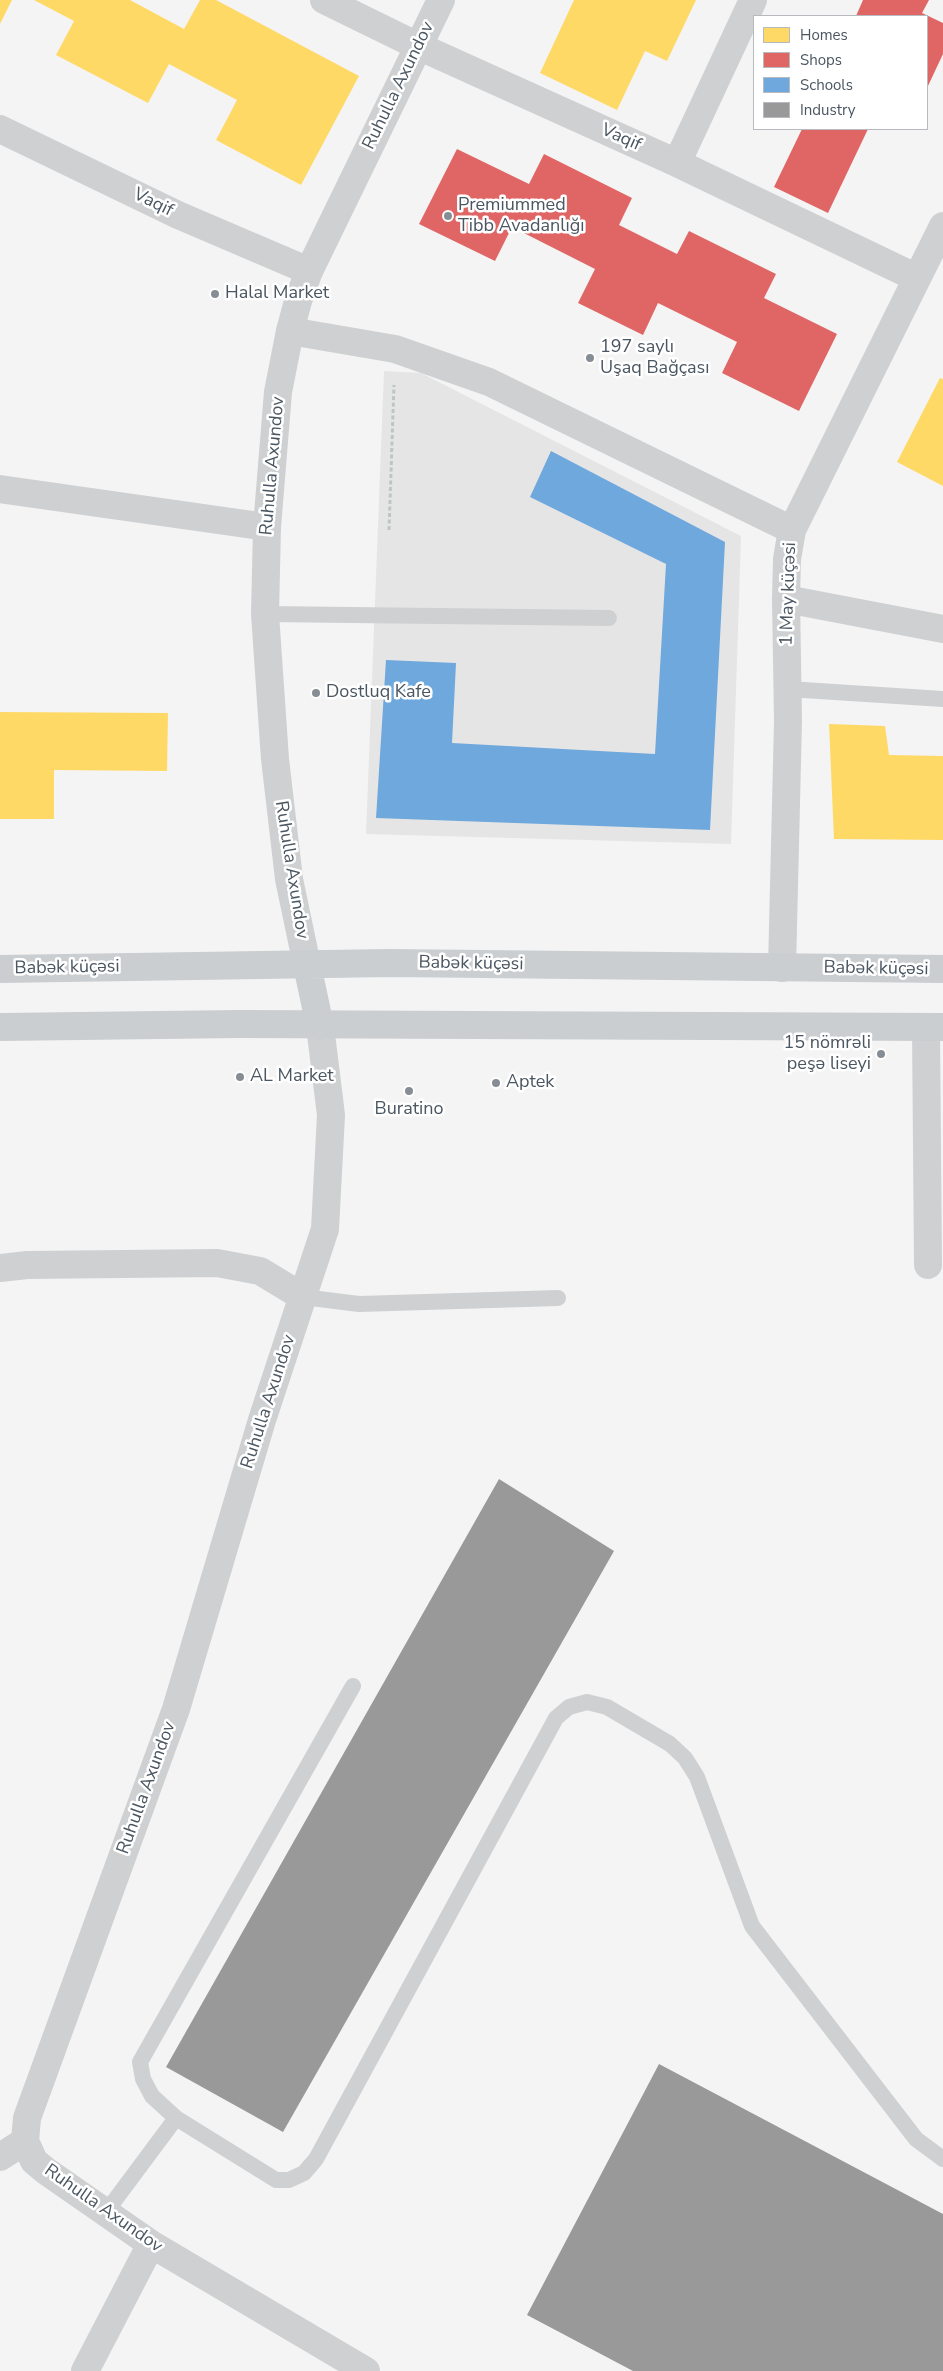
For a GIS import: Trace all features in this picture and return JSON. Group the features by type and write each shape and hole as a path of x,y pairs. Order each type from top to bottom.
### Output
{"main road":[{"name":"Babək küçəsi","path":"0,968 391,963 943,970"},
{"path":"307,964 320,1026"},
{"path":"0,1028 240,1024 320,1026 935,1027"}],"street":[{"name":"Vaqif","path":"324,0 418,46 677,163 917,278"},
{"name":"Ruhulla Axundov","path":"307,964 290,879 275,759 265,614 267,527 278,392 290,331 309,271 441,0"},
{"path":"677,163 753,0"},
{"name":"Vaqif","path":"0,129 178,215 309,271"},
{"name":"1 May küçəsi","path":"782,968 788,689 786,599 787,559 792,530 943,226"},
{"path":"290,331 395,349 489,382 792,530"},
{"path":"0,489 267,527"},
{"path":"786,599 943,628"},
{"name":"Ruhulla Axundov","path":"320,1026 331,1115 324,1230 262,1420 176,1709 26,2118 25,2141 34,2161 46,2171 151,2244 366,2371"},
{"path":"928,1265 935,1027"},
{"path":"0,1268 27,1265 217,1263 260,1271 303,1297"},
{"path":"0,2157 25,2141"},
{"path":"84,2371 151,2244"}],"lane":[{"path":"265,614 609,618"},
{"path":"788,689 943,699"},
{"path":"303,1297 359,1304 558,1298"},
{"path":"354,1686 140,2062 143,2079 152,2096 176,2118 276,2180 289,2180 304,2173 316,2159 556,1718 569,1707 587,1702 607,1707 670,1744 685,1758 697,1777 752,1926 916,2139 943,2159"},
{"path":"106,2212 176,2118"}],"path":[{"path":"389,530 395,349"}],"shaded area":[{"path":"384,371 421,373 741,536 731,844 366,834"}],"building: Homes":[{"path":"0,0 12,0 0,24"},
{"path":"34,0 130,0 184,29 200,0 216,0 359,76 301,185 216,140 237,100 169,64 148,103 56,55 74,21"},
{"path":"574,0 696,0 667,61 645,51 617,110 540,73"},
{"path":"940,378 943,379 943,486 897,462"},
{"path":"0,712 168,713 167,771 54,770 54,819 0,819"},
{"path":"829,724 885,726 889,755 943,756 943,840 834,839"}],"building: Shops":[{"path":"863,0 929,0 922,13 926,15 856,15"},
{"path":"928,16 943,23 943,54 928,86"},
{"path":"802,130 868,130 828,213 774,187"},
{"path":"457,149 529,184 544,154 632,198 619,225 677,254 689,231 776,274 764,298 837,334 799,411 722,373 737,342 658,303 643,335 578,303 595,269 512,227 495,261 419,224"}],"building: Schools":[{"path":"551,451 725,542 710,830 376,818 386,660 456,663 452,743 655,754 666,564 530,497"}],"building: Industry":[{"path":"499,1479 614,1551 283,2132 166,2067"},
{"path":"659,2064 943,2214 943,2371 633,2371 527,2315"}],"place":[{"name":"Premiummed Tibb Avadanlığı","path":"448,216"},
{"name":"Halal Market","path":"215,294"},
{"name":"197 saylı Uşaq Bağçası","path":"590,358"},
{"name":"Dostluq Kafe","path":"316,693"},
{"name":"15 nömrәli peşә liseyi","path":"881,1054"},
{"name":"AL Market","path":"240,1077"},
{"name":"Aptek","path":"496,1083"},
{"name":"Buratino","path":"409,1091"}]}
